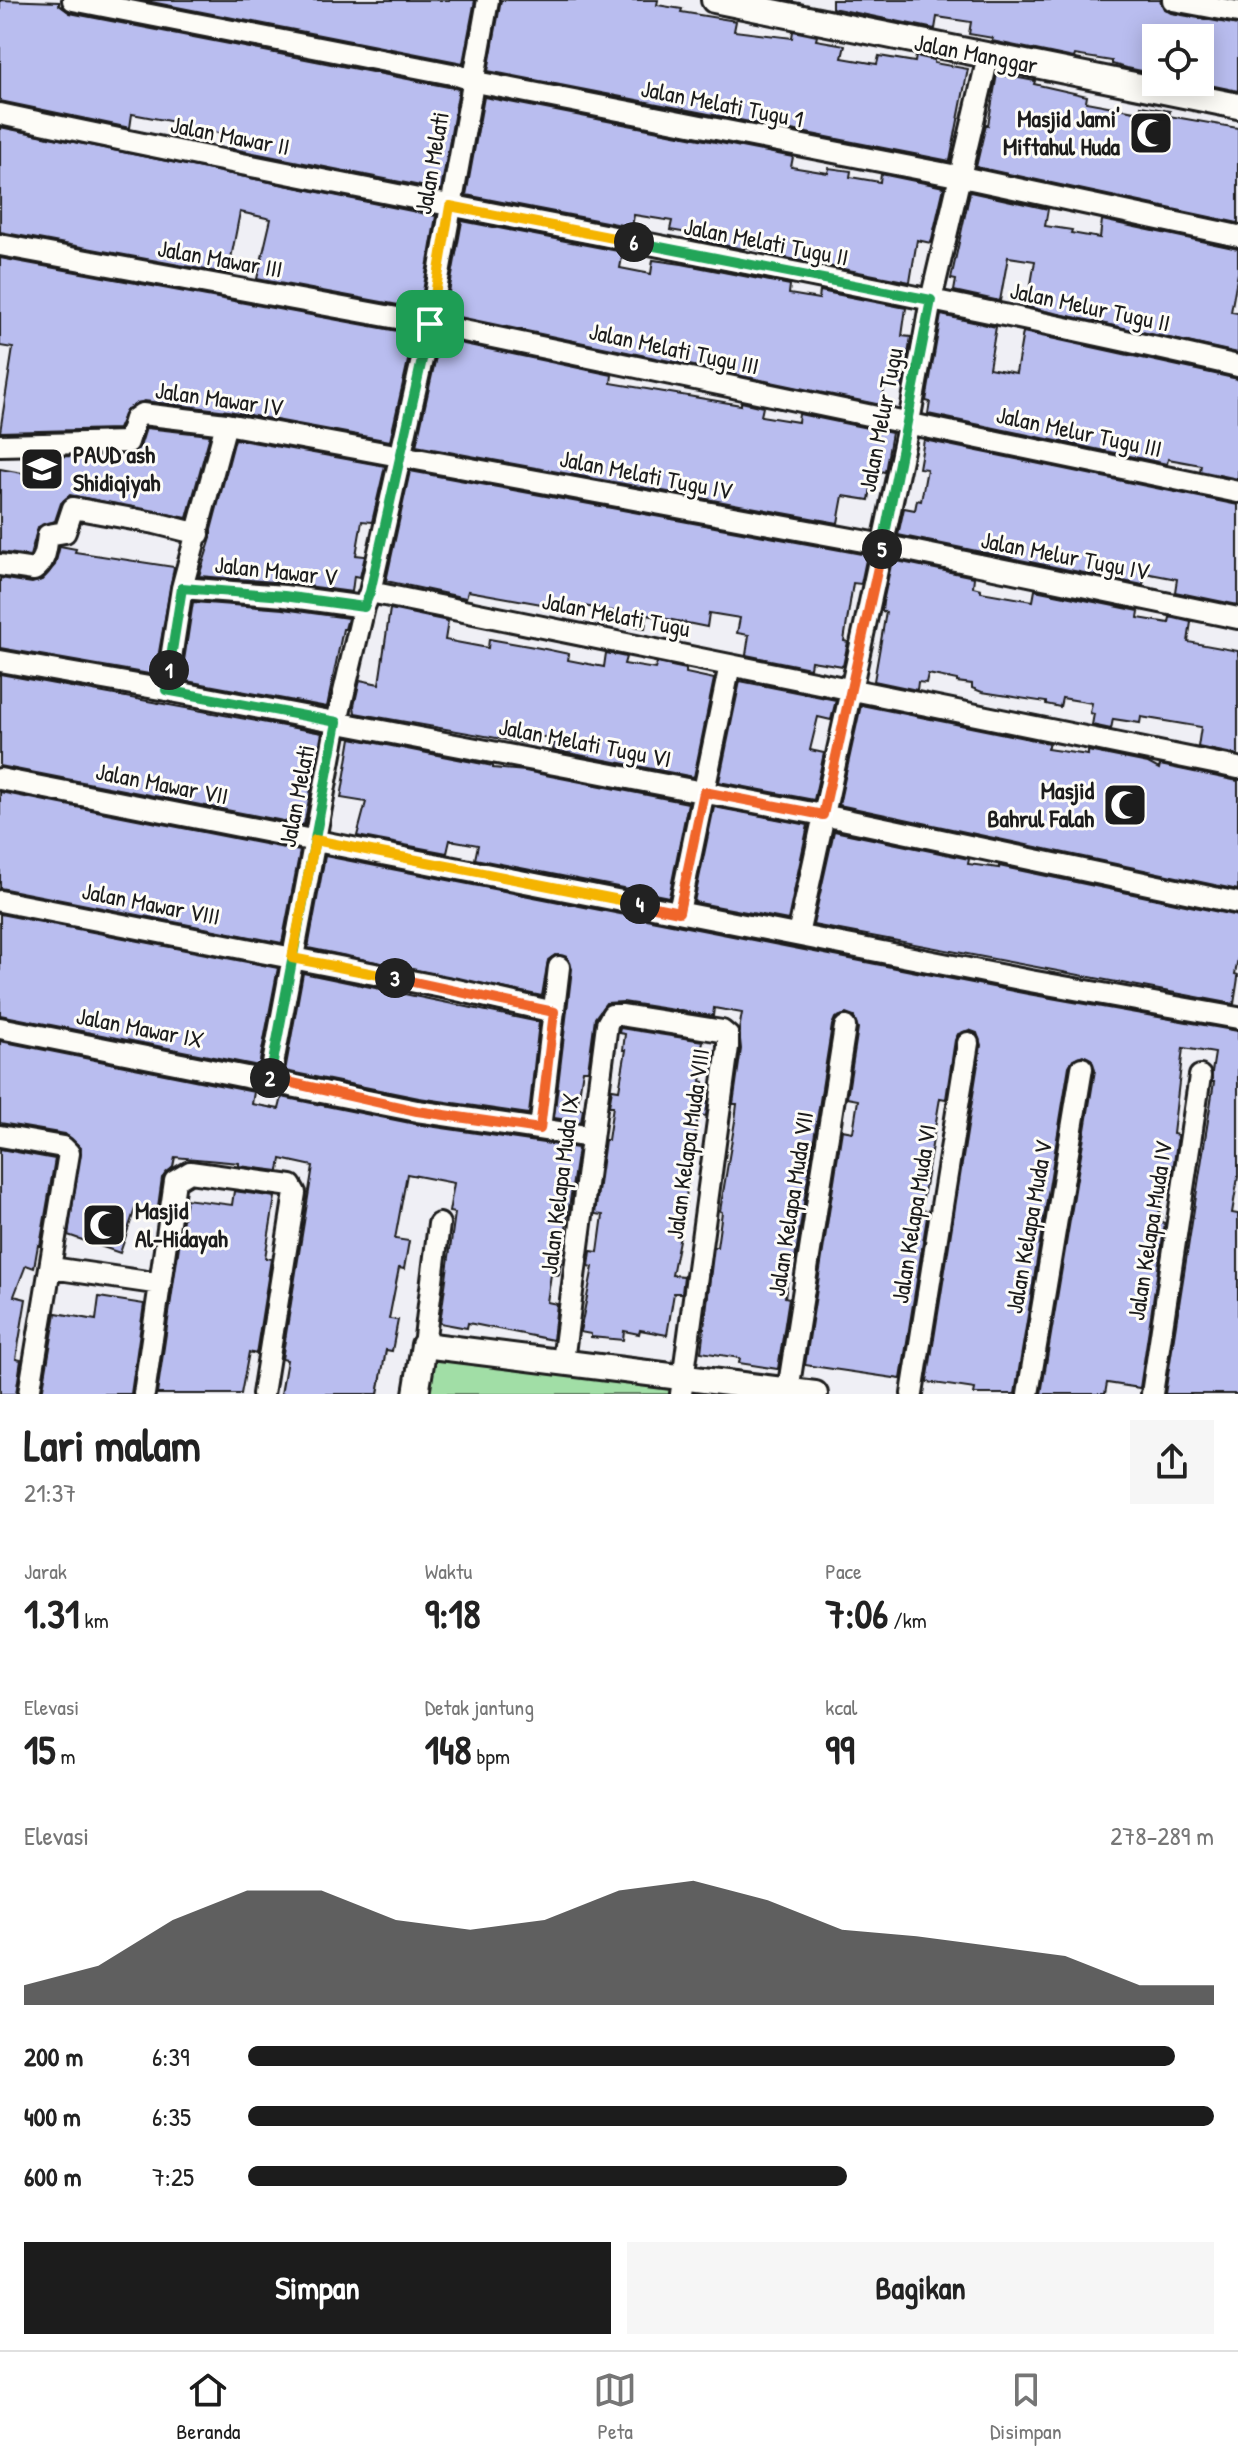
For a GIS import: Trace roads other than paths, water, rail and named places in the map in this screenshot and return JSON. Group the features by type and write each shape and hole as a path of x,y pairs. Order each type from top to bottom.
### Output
{"street":[{"name":"Jalan Melati Tugu 1","path":"73,0 962,177 1238,236"},
{"name":"Jalan Melati","path":"270,1080 337,722 430,324 488,0"},
{"name":"Jalan Manggar","path":"714,0 1238,106"},
{"path":"1173,0 1238,12"},
{"name":"Jalan Melur Tugu","path":"798,935 909,422 931,300 988,57"},
{"name":"Jalan Mawar II","path":"0,114 450,206"},
{"name":"Jalan Melati Tugu II","path":"450,206 931,300"},
{"name":"Jalan Mawar III","path":"0,245 430,324"},
{"name":"Jalan Melur Tugu II","path":"931,300 1238,366"},
{"name":"Jalan Melati Tugu III","path":"430,324 909,422"},
{"name":"Jalan Mawar IV","path":"0,445 125,443 130,438 135,419 142,414 226,424 400,457"},
{"name":"Jalan Melur Tugu III","path":"909,422 1238,492"},
{"name":"Jalan Mawar V","path":"166,690 182,588 199,534 226,424"},
{"name":"Jalan Melati Tugu IV","path":"400,457 882,546"},
{"name":"Jalan Mawar V","path":"0,565 34,570 40,566 48,535 65,532 73,508 199,534"},
{"name":"Jalan Melur Tugu IV","path":"882,546 1238,618"},
{"name":"Jalan Mawar V","path":"182,588 367,599"},
{"name":"Jalan Melati Tugu","path":"367,599 852,688"},
{"name":"Jalan Melati Tugu VI","path":"0,661 823,815 1238,903"},
{"path":"679,912 730,665"},
{"path":"852,688 1238,768"},
{"name":"Jalan Mawar VII","path":"0,779 1238,1018"},
{"name":"Jalan Mawar VIII","path":"0,901 554,1012"},
{"path":"540,1129 559,967"},
{"name":"Jalan Kelapa Muda IX","path":"563,1361 607,1024 612,1015"},
{"name":"Jalan Kelapa Muda VIII","path":"612,1015 722,1031 728,1036 682,1385"},
{"name":"Jalan Kelapa Muda VII","path":"786,1389 845,1027"},
{"name":"Jalan Mawar IX","path":"0,1028 270,1080"},
{"name":"Jalan Kelapa Muda VI","path":"912,1394 968,1043"},
{"name":"Jalan Kelapa Muda V","path":"1028,1394 1082,1068"},
{"name":"Jalan Kelapa Muda IV","path":"1152,1394 1200,1076"},
{"path":"270,1080 417,1111 592,1137"},
{"path":"0,1136 63,1147 69,1153 29,1394"},
{"path":"144,1394 175,1181 190,1172 291,1186 295,1193 263,1394"},
{"path":"416,1394 439,1224"},
{"path":"52,1268 161,1284"},
{"path":"424,1345 563,1361 682,1385 786,1389 815,1394"}],"place":[{"name":"Masjid Jami' Miftahul Huda","path":"1151,133"},
{"name":"PAUD ash Shidiqiyah","path":"42,469"},
{"name":"Masjid Bahrul Falah","path":"1125,805"},
{"name":"Masjid Al-Hidayah","path":"104,1225"}]}
